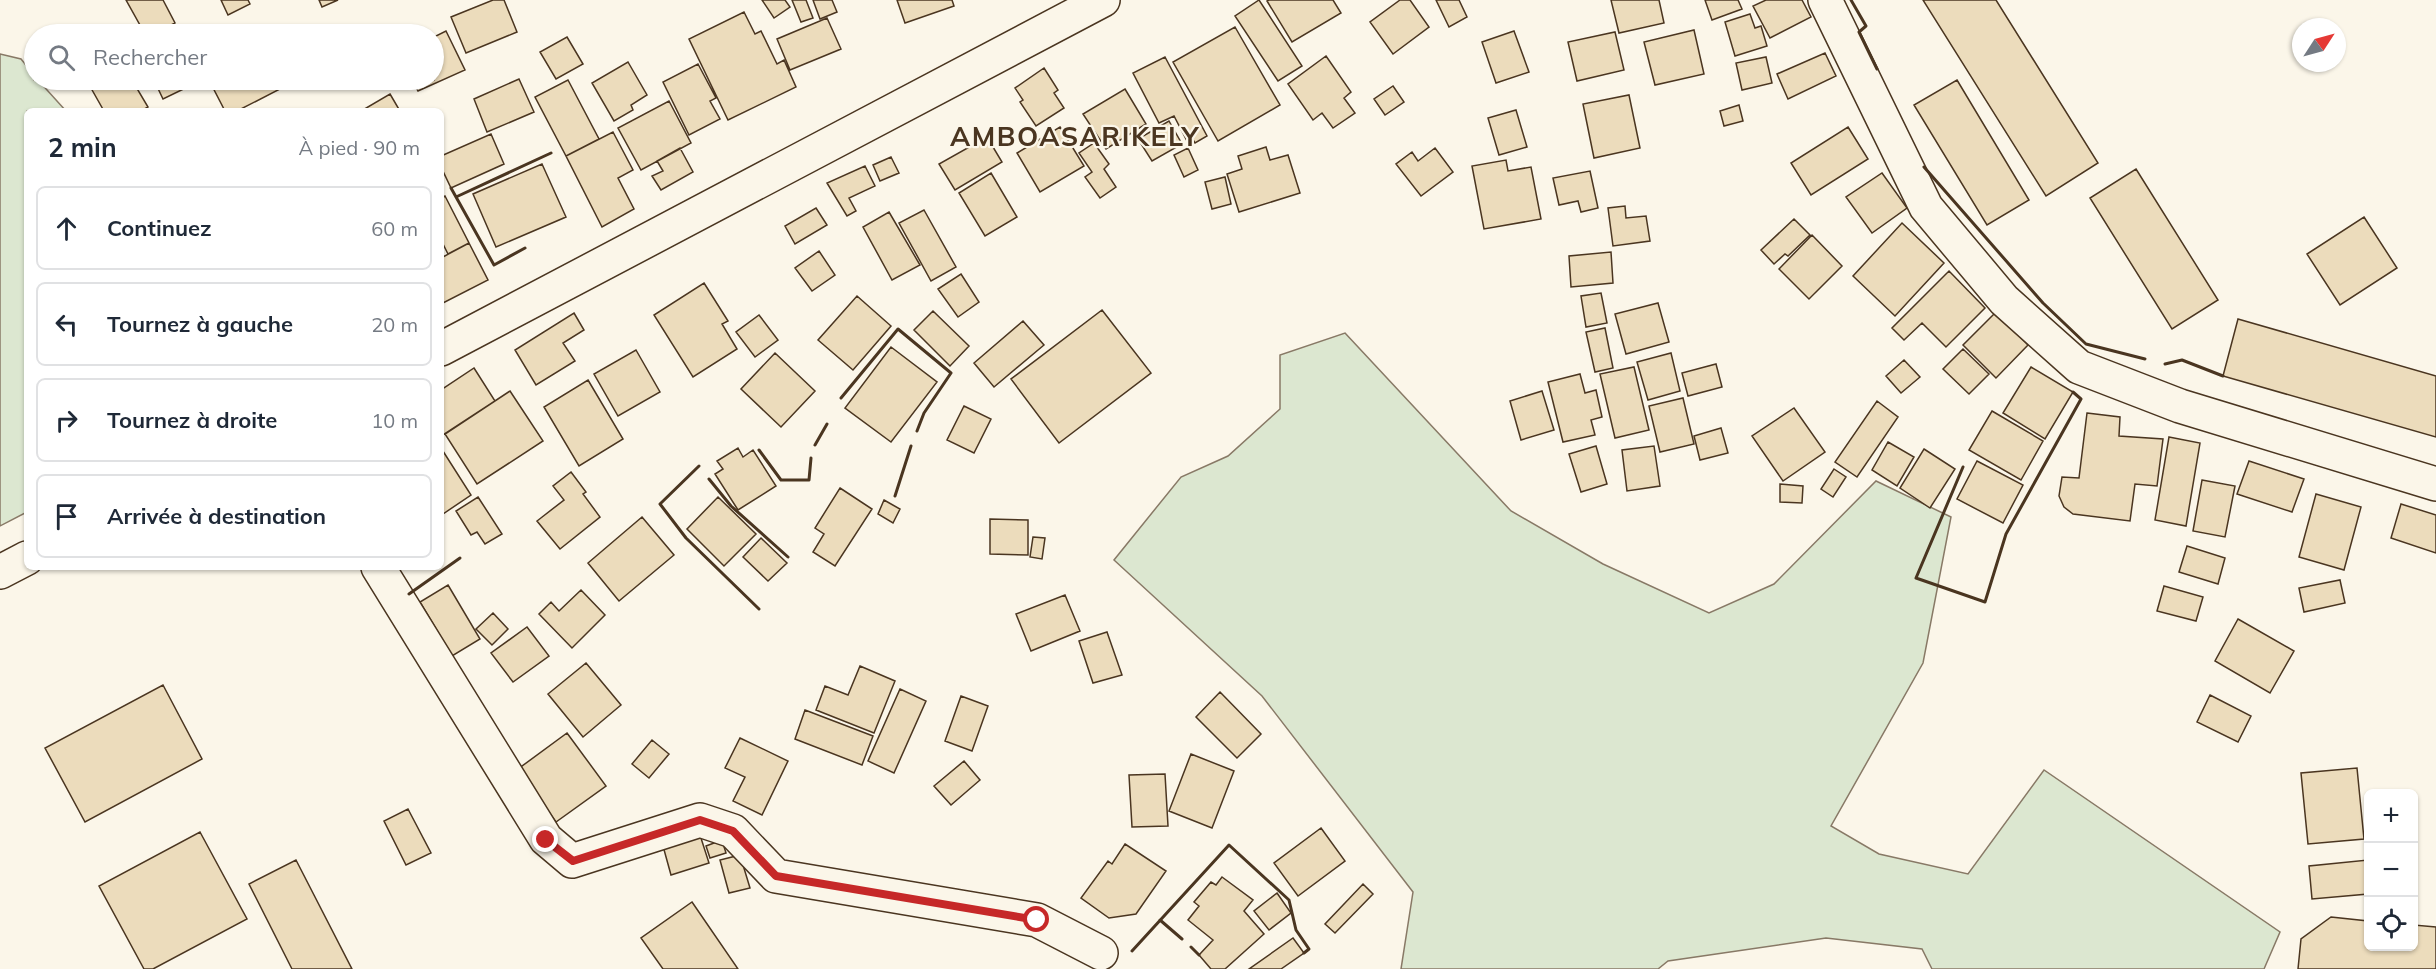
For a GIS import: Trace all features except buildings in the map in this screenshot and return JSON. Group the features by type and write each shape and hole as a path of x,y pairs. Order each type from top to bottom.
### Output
{"street":[{"path":"444,347 1103,0"},
{"path":"1825,0 1926,207 2004,300 2079,367 2180,406 2436,484"},
{"path":"0,572 24,560"},
{"path":"380,570 546,840 573,861 700,820 733,831 776,876 1037,920 1101,953"}],"green space":[{"path":"0,54 21,59 24,63 24,90 47,90 63,108 24,108 24,514 0,526"},
{"path":"1345,333 1511,511 1603,564 1709,613 1774,584 1876,481 1951,517 1923,663 1831,826 1879,854 1968,874 2044,770 2280,932 2264,969 1932,969 1922,949 1826,938 1668,961 1658,969 1401,969 1413,892 1262,696 1114,560 1181,477 1228,456 1280,409 1280,355"}],"wall":[{"path":"1851,0 1866,26 1859,32 1877,69"},
{"path":"456,197 551,153"},
{"path":"1924,167 2043,303 2086,344 2145,359"},
{"path":"451,188 494,265 525,248"},
{"path":"841,398 898,329 951,373 924,413 917,431"},
{"path":"2165,364 2182,360 2223,376"},
{"path":"1963,467 1916,578 1985,602 2006,534 2081,399 2073,392"},
{"path":"815,445 827,424"},
{"path":"895,496 911,446"},
{"path":"759,450 781,480 809,480 811,458"},
{"path":"699,466 660,504 686,538 759,609"},
{"path":"709,479 731,506 788,557"},
{"path":"444,569 460,558"},
{"path":"409,594 443,570"},
{"path":"1132,951 1229,845 1289,900 1296,930 1309,949 1304,953"},
{"path":"1160,920 1182,939"},
{"path":"1191,947 1199,955"}],"district":[{"name":"AMBOASARIKELY","path":"1075,137"}],"route":[{"path":"546,840 573,861 700,820 733,831 776,876 1037,920"}]}
